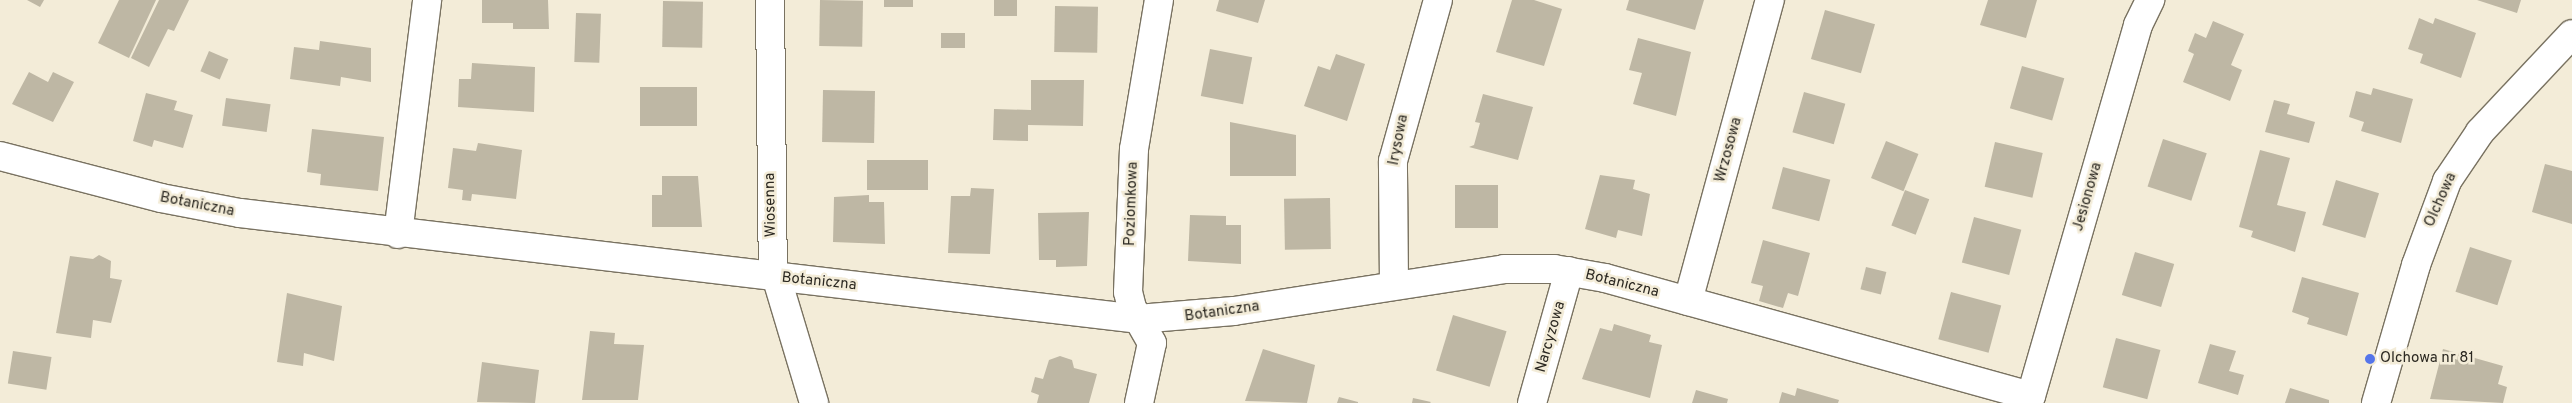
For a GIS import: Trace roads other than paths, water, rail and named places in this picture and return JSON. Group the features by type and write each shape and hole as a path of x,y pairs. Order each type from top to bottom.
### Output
{"street":[{"path":"398,234 427,0"},
{"name":"Wiosenna","path":"770,0 774,277 814,403"},
{"name":"Poziomkowa","path":"1139,403 1152,354 1152,343 1138,319 1128,292 1134,149 1159,0"},
{"name":"Irysowa","path":"1394,285 1390,236 1394,153 1438,0"},
{"name":"Wrzosowa","path":"1688,301 1770,0"},
{"name":"Jesionowa","path":"2031,396 2138,25 2150,0"},
{"name":"Olchowa","path":"2376,403 2416,265 2447,181 2480,132 2572,34"},
{"name":"Botaniczna","path":"0,156 195,206 398,234 1138,319 1217,314 1504,269 1569,271 1688,301 2031,396"},
{"name":"Narcyzowa","path":"1532,403 1569,271"}],"place":[{"name":"Olchowa nr 81","path":"2370,359"}]}
